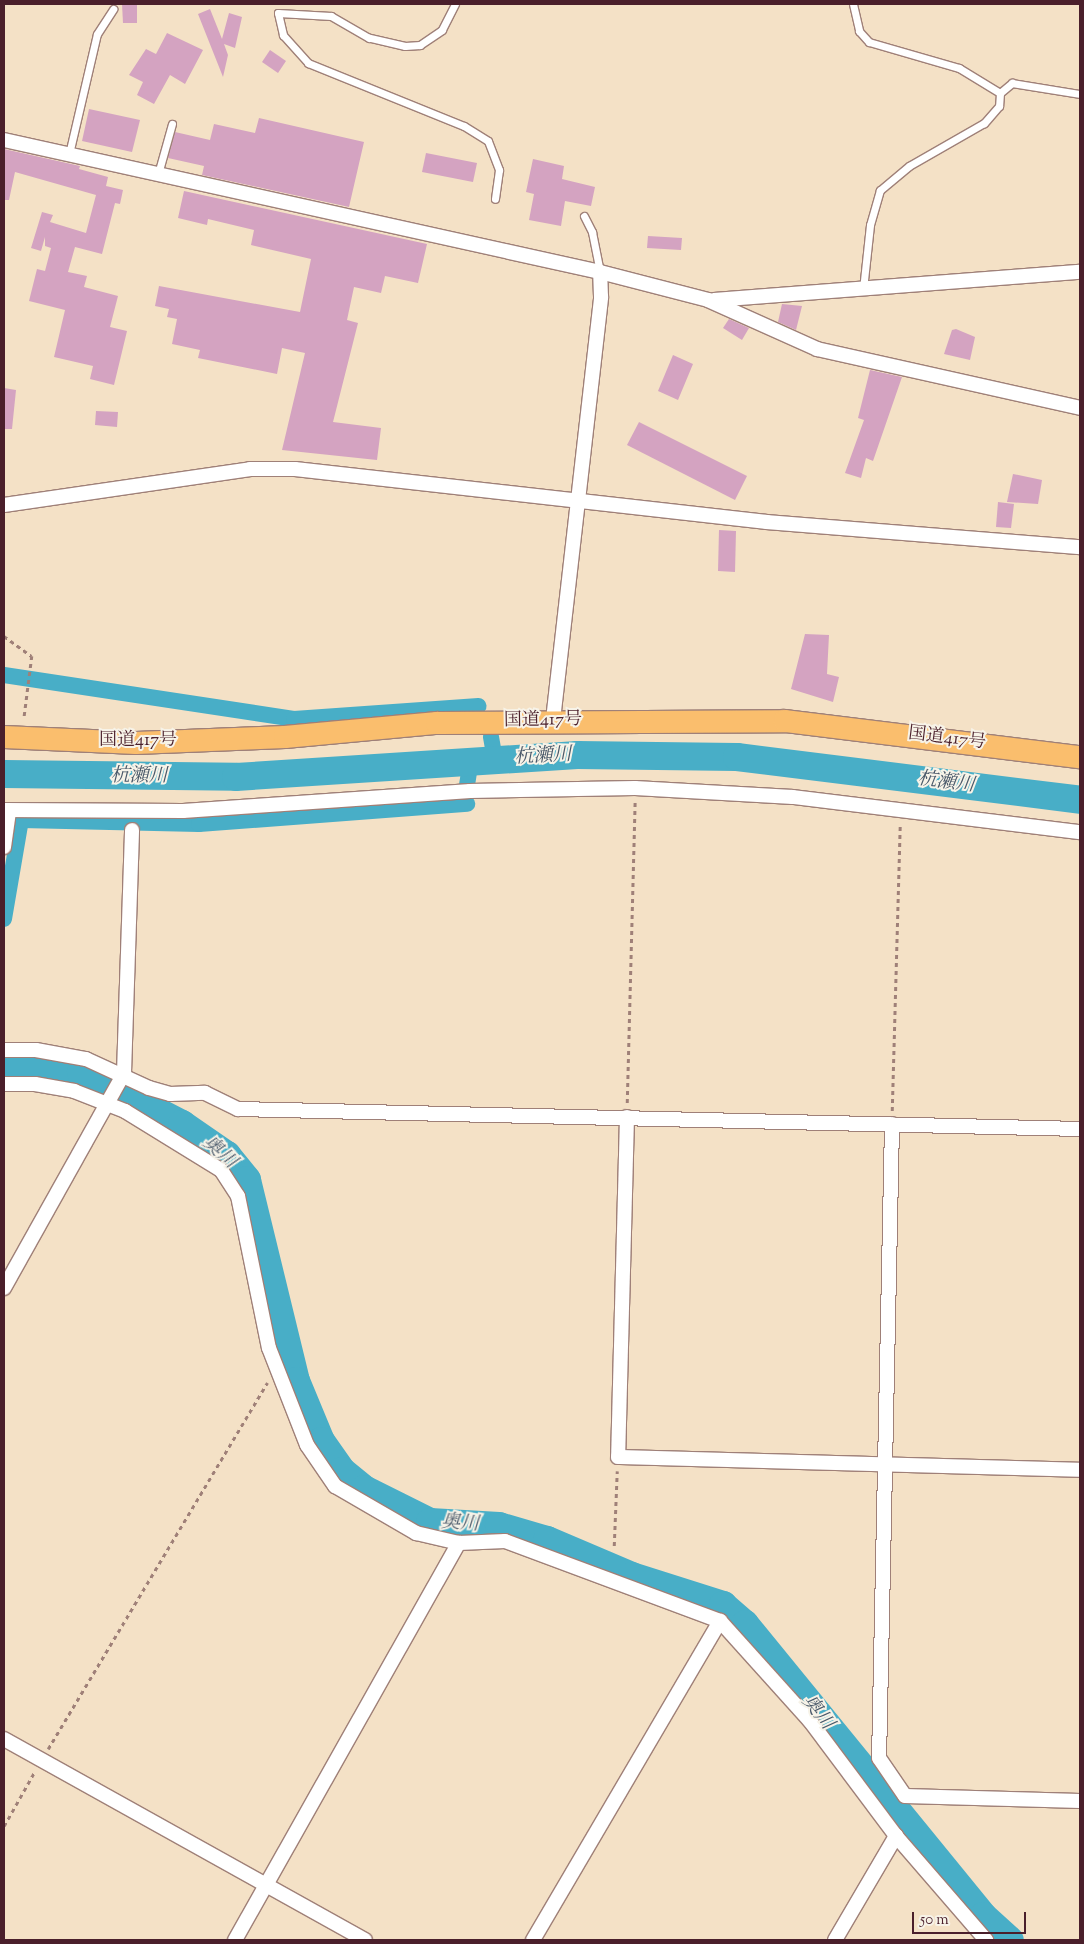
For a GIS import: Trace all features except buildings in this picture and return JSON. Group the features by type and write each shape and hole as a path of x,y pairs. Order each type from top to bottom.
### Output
{"highway":[{"name":"国道417号","path":"13,738 186,741 553,720 784,722 1080,757"}],"street":[{"path":"4,140 600,272 708,300 817,349 1080,408"},
{"path":"553,720 601,297 600,272"},
{"path":"708,300 1080,272"},
{"path":"4,505 268,469 767,522 1080,547"},
{"path":"4,846 6,810 183,811 470,791 635,788 793,797 1080,832"},
{"path":"4,1288 110,1102 124,1073 132,830"},
{"path":"4,1050 45,1051 124,1073 149,1088 170,1094 205,1093 238,1109 1080,1129"},
{"path":"4,1084 35,1084 74,1091 110,1102 174,1138 220,1170 238,1196 276,1367 307,1445 335,1486 416,1533 459,1543 505,1541 720,1621 810,1721 896,1836 986,1940"},
{"path":"627,1117 618,1457 1080,1470"},
{"path":"892,1124 882,1463 879,1758 905,1796 1080,1801"},
{"path":"235,1940 459,1543"},
{"path":"533,1940 720,1621"},
{"path":"4,1739 41,1762 267,1884 365,1940"},
{"path":"835,1940 896,1836"}],"lane":[{"path":"455,4 442,30 420,44 405,46 369,38 331,16 278,13 282,35 308,63 464,126 488,141 499,170 495,198"},
{"path":"853,4 859,31 869,42 959,68 1000,93"},
{"path":"69,154 97,34 113,9"},
{"path":"863,289 870,225 880,190 909,166 984,123 999,106 1000,93 1012,82 1080,94"},
{"path":"158,174 172,124"},
{"path":"584,216 592,232 600,272"}],"path":[{"path":"4,636 32,656 13,738"},
{"path":"627,1117 635,788"},
{"path":"892,1124 901,810"},
{"path":"4,1826 276,1367"},
{"path":"614,1546 618,1457"}],"waterway":[{"path":"4,675 294,719 479,706"},
{"path":"491,737 495,759"},
{"name":"杭瀬川","path":"4,774 236,777 577,755 737,757 1080,800"},
{"path":"467,785 471,760"},
{"path":"4,919 21,820 199,824 467,804"},
{"name":"奥川","path":"4,1064 81,1072 182,1124 227,1155 247,1180 296,1381 321,1441 342,1471 364,1489 430,1522 499,1526 547,1540 632,1576 723,1605 745,1624 983,1916 1010,1940"}]}
